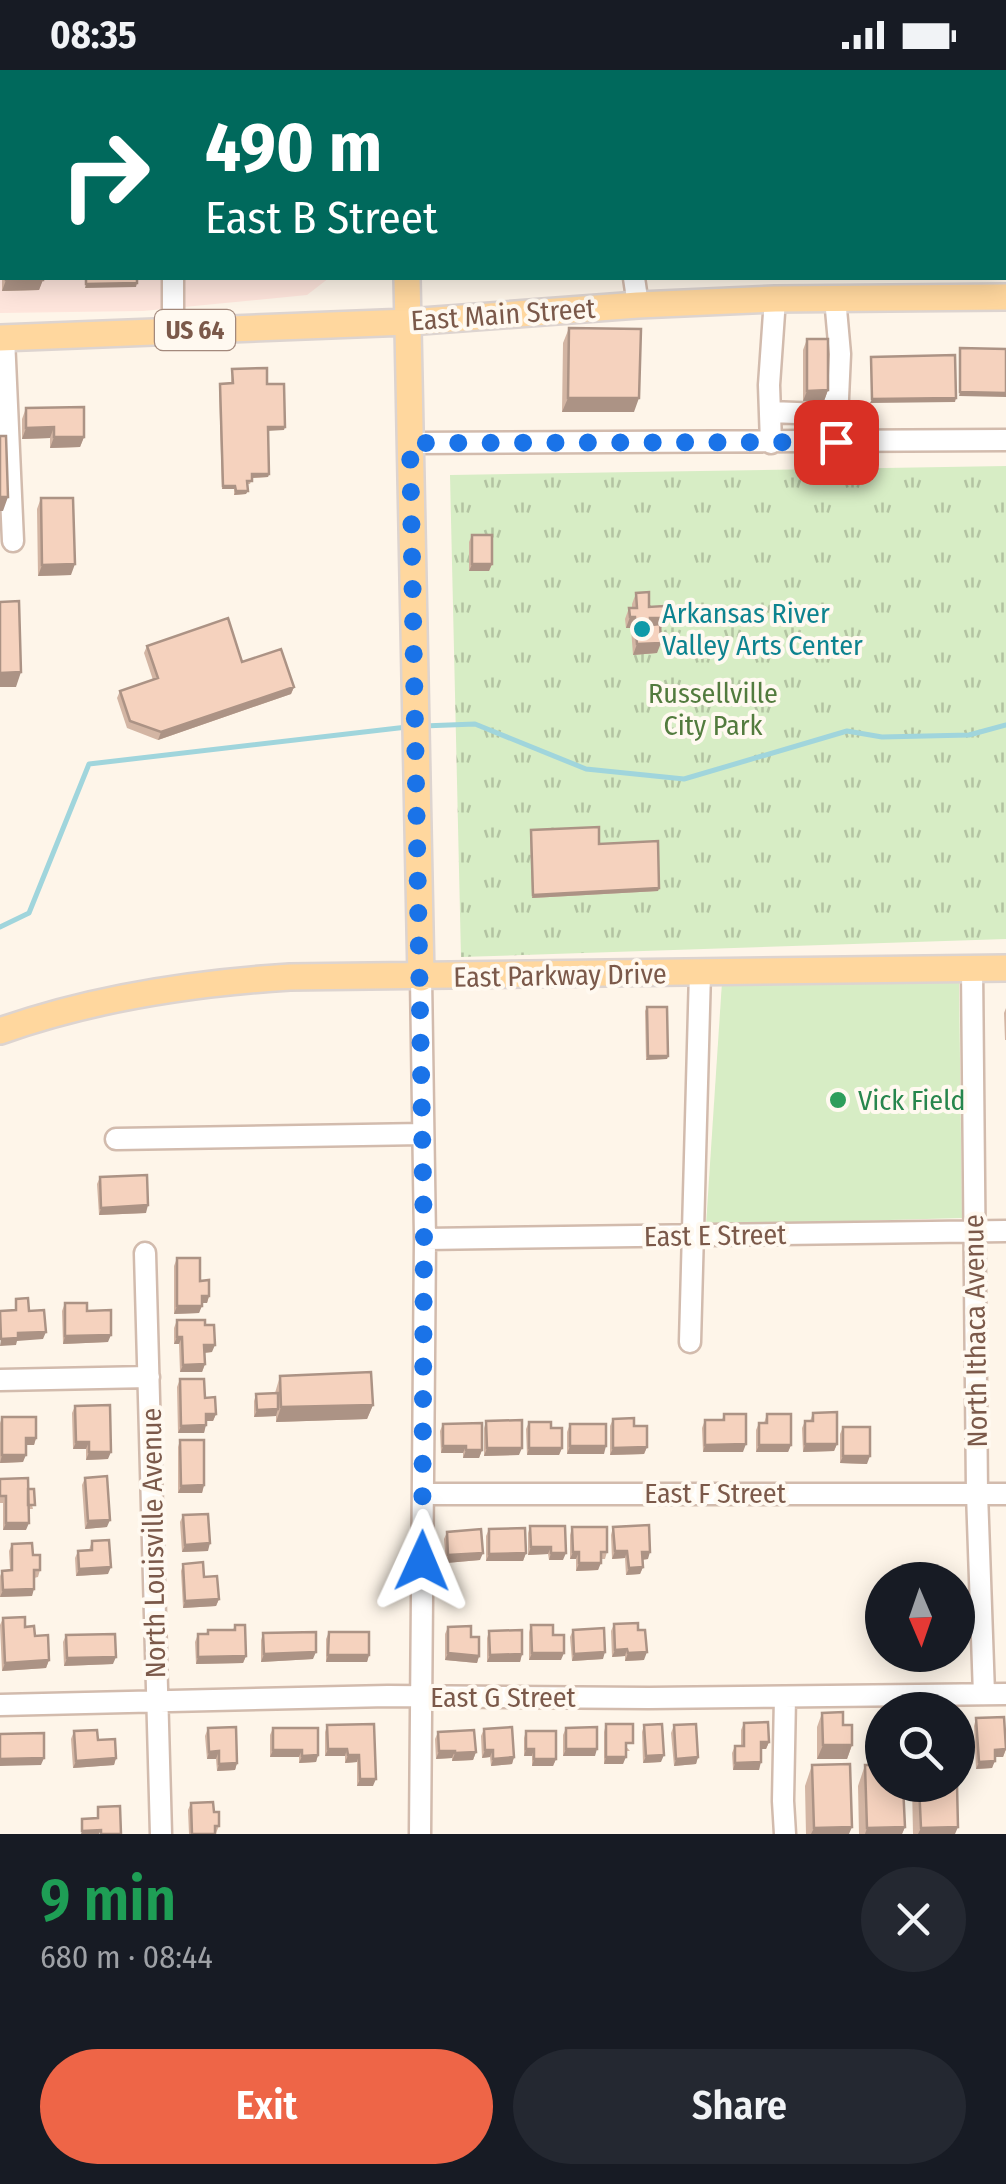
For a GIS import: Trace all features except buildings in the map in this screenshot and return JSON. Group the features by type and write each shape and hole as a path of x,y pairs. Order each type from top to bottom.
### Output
{"main road":[{"path":"407,280 421,978"},
{"name":"East Main Street","path":"2,338 408,322 638,304 1006,297"},
{"name":"East Parkway Drive","path":"0,1031 84,1006 226,981 1006,968"}],"street":[{"path":"173,280 173,331"},
{"path":"634,280 638,304"},
{"path":"836,298 836,442"},
{"path":"771,443 775,299"},
{"path":"2,338 14,541"},
{"path":"770,412 823,414 834,402 834,357 839,348"},
{"path":"410,443 1006,440"},
{"name":"North Ithaca Avenue","path":"972,968 977,1494 984,1694"},
{"path":"690,1342 696,1236 700,972"},
{"path":"420,1834 424,1239 421,978"},
{"path":"116,1140 423,1134"},
{"name":"East E Street","path":"424,1239 1006,1231"},
{"name":"North Louisville Avenue","path":"146,1252 161,1834"},
{"path":"0,1380 149,1377"},
{"name":"East F Street","path":"423,1494 1006,1494"},
{"name":"East G Street","path":"0,1704 420,1696 1006,1694"},
{"path":"784,1696 782,1801 786,1834"}],"shaded area":[{"path":"0,280 326,280 307,295 143,311 0,313"}],"green space":[{"name":"Russellville City Park","path":"1006,466 1006,939 461,957 450,475"},
{"name":"Vick Field","path":"959,981 962,1218 706,1225 722,982"}],"waterway":[{"path":"423,726 475,724 586,769 684,779 847,731 882,737 969,735 1006,725"},
{"path":"0,927 29,913 89,764 407,727"}],"place":[{"name":"Arkansas River Valley Arts Center","path":"642,629"},
{"name":"Vick Field","path":"838,1100"}],"route":[{"path":"422,1561 424,1239 410,443 836,442"}]}
